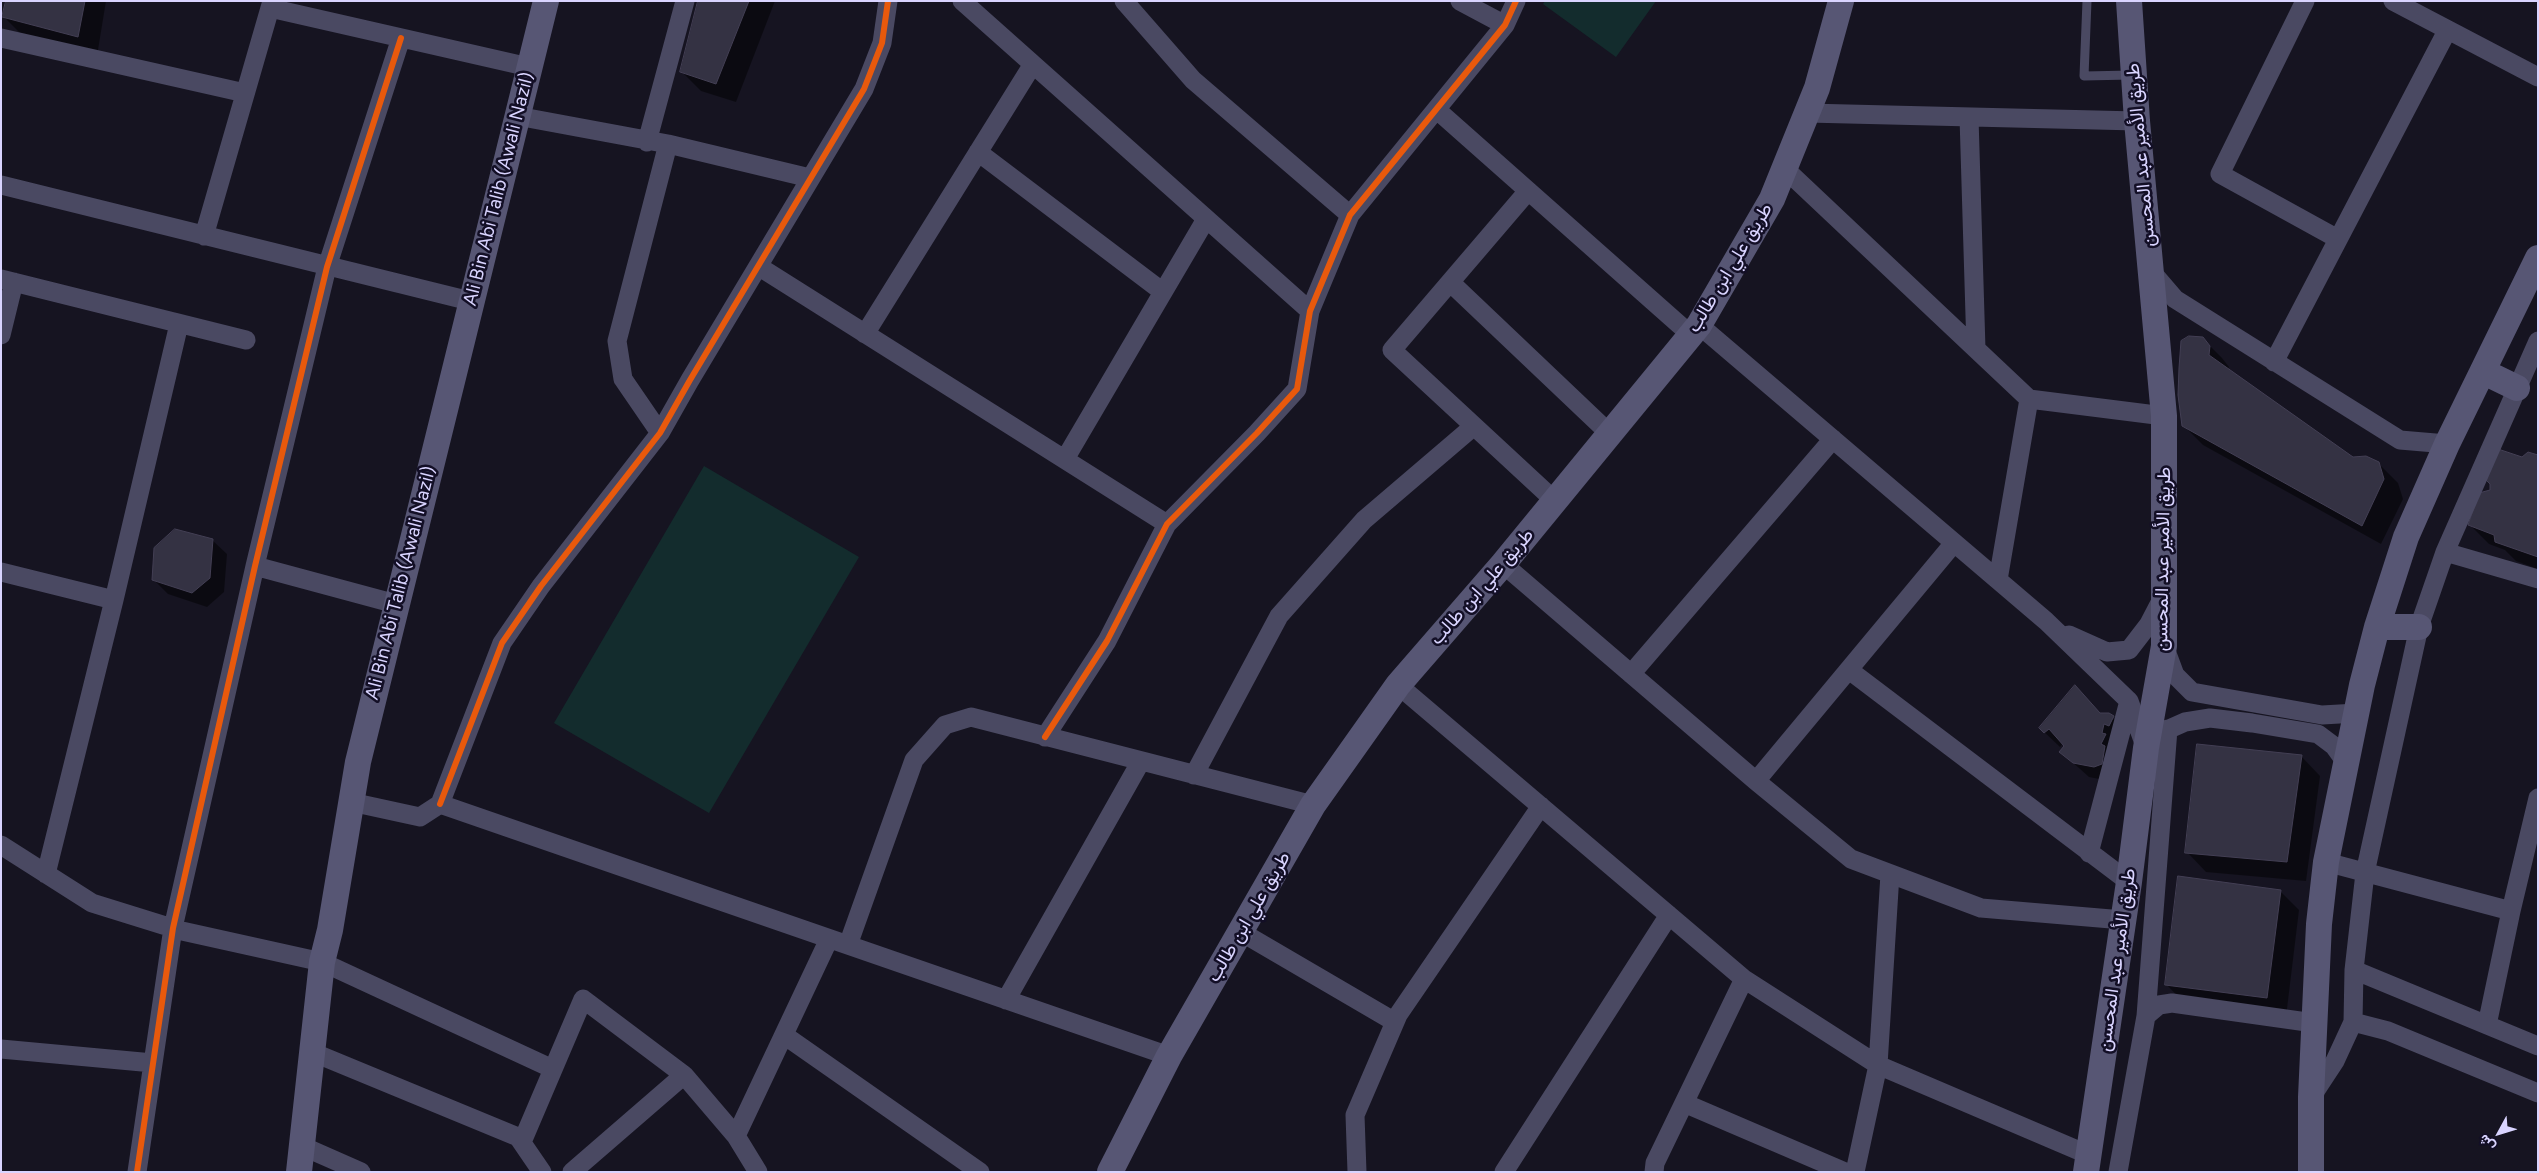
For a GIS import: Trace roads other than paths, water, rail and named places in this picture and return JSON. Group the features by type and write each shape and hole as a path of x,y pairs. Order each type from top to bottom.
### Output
{"main road":[{"name":"Ali Bin Abi Talib (Awali Nazil)","path":"299,1172 322,962 330,930 358,762 470,301 546,1"},
{"name":"طريق علي ابن طالب","path":"1110,1172 1169,1056 1313,805 1398,685 1503,564 1695,330 1772,199 1817,88 1841,1"},
{"name":"طريق الأمير عبد المحسن","path":"2088,1163 2123,920 2154,739 2164,646 2164,416 2136,121 2128,1"},
{"path":"2311,1172 2311,1097 2314,1023 2319,924 2326,862 2377,627 2406,537 2447,444 2484,372 2538,258"},
{"path":"2484,372 2517,388"},
{"path":"2377,627 2419,627"}],"street":[{"path":"647,142 685,1"},
{"path":"351,802 420,817 440,804 502,644 541,586 660,433 864,89 882,43 888,1"},
{"path":"962,1 1310,311"},
{"path":"1124,1 1193,80 1350,215"},
{"path":"1460,1 1505,24"},
{"path":"1045,736 1107,641 1167,524 1257,433 1297,389 1310,311 1350,215 1505,24 1516,1"},
{"path":"2305,1 2220,174 2338,239"},
{"path":"2393,1 2538,77"},
{"path":"204,236 271,5 529,67"},
{"path":"2274,362 2446,30"},
{"path":"1,38 245,93"},
{"path":"138,1172 173,928 255,566 327,267 402,38"},
{"path":"865,334 1033,64"},
{"path":"1437,110 1528,191 1695,330 1833,439 2046,621 2129,701 2154,739 2146,1016 2118,1172"},
{"path":"1807,112 2136,121"},
{"path":"517,116 647,142 668,144 810,178"},
{"path":"1969,117 1976,349"},
{"path":"660,433 623,379 617,341 668,144"},
{"path":"978,152 1163,292"},
{"path":"1784,168 2028,399 2164,416"},
{"path":"1,185 470,301"},
{"path":"1528,191 1392,350 1555,501"},
{"path":"1064,460 1206,219"},
{"path":"758,266 1167,524"},
{"path":"2151,271 2175,299 2400,440 2447,444"},
{"path":"1,335 8,281 246,340"},
{"path":"1450,282 1610,434"},
{"path":"46,874 114,600 179,324"},
{"path":"2311,1097 2335,1060 2353,1022 2354,970 2365,873 2419,627 2445,552 2538,342"},
{"path":"1998,580 2028,399"},
{"path":"1194,775 1279,616 1364,520 1474,426"},
{"path":"1631,674 1833,439"},
{"path":"1756,781 1954,543"},
{"path":"2445,552 2538,579"},
{"path":"1503,564 1756,781 1851,859 1981,908 2123,920"},
{"path":"255,566 396,604"},
{"path":"1,572 114,600"},
{"path":"2046,621 2079,641 2107,652 2129,650 2149,624 2165,594"},
{"path":"2164,646 2175,675 2192,692 2322,715 2357,713"},
{"path":"1849,670 2129,882"},
{"path":"1398,685 1744,979 1878,1065 2088,1163"},
{"path":"2090,853 2129,701"},
{"path":"848,945 914,760 945,725 971,718 1313,805"},
{"path":"2154,739 2185,722 2210,718 2318,734 2334,746 2347,764"},
{"path":"1006,1000 1141,761"},
{"path":"2487,1025 2511,911 2538,798"},
{"path":"440,804 1169,1056"},
{"path":"1357,1172 1355,1114 1395,1022 1541,806"},
{"path":"1,845 92,903 173,928 322,962 553,1069"},
{"path":"2326,862 2511,911"},
{"path":"1856,1172 1878,1065 1890,874"},
{"path":"1504,1172 1669,915"},
{"path":"1241,932 1395,1022"},
{"path":"736,1136 830,939"},
{"path":"2354,970 2538,1046"},
{"path":"1654,1172 1655,1163 1744,979"},
{"path":"522,1142 583,999 684,1075 736,1136 758,1172"},
{"path":"2146,1016 2159,1005 2172,1003 2314,1023"},
{"path":"2353,1022 2388,1031 2538,1093"},
{"path":"784,1035 980,1172"},
{"path":"1,1049 153,1063"},
{"path":"312,1052 518,1137 542,1172"},
{"path":"572,1172 684,1075"},
{"path":"1684,1103 1845,1172"},
{"path":"302,1146 361,1172"}],"lane":[{"path":"2087,1 2084,76 2134,75"}]}
